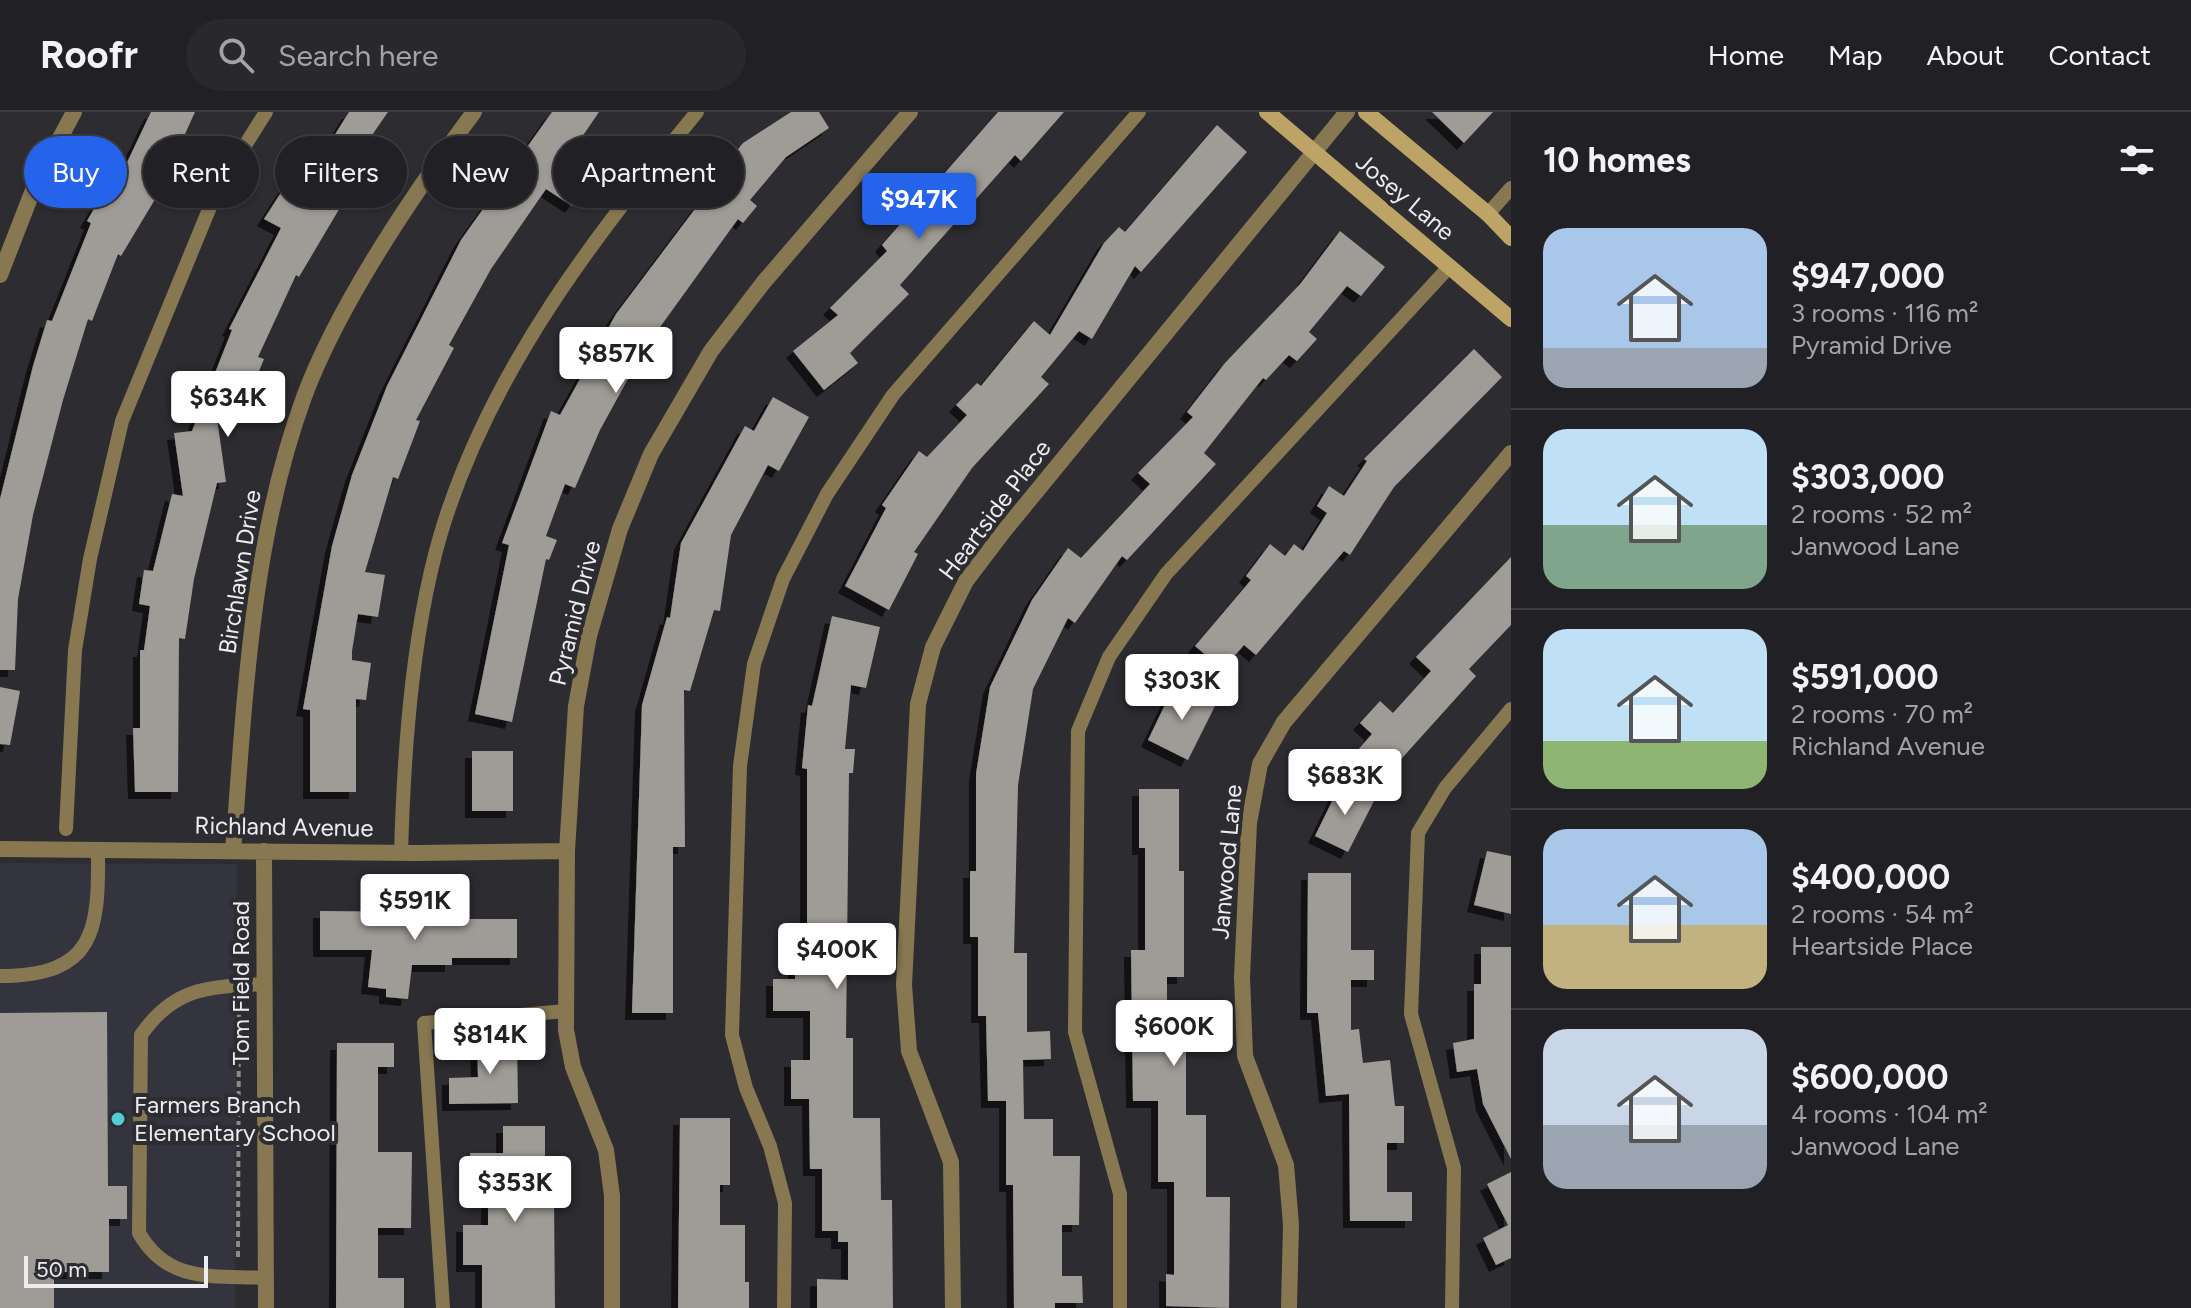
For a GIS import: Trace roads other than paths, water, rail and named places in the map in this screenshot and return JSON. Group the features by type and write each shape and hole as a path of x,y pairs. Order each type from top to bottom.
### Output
{"main road":[{"name":"Josey Lane","path":"1267,112 1511,319"},
{"name":"Josey Lane","path":"1366,112 1488,214 1511,238"}],"street":[{"path":"0,275 35,185 74,112"},
{"name":"Birchlawn Drive","path":"233,851 257,583 275,494 305,397 346,308 474,112"},
{"name":"Pyramid Drive","path":"612,1308 612,1196 606,1150 573,1067 566,1011 567,851 576,706 589,636 620,529 651,454 711,351 763,283 910,112"},
{"name":"Heartside Place","path":"953,1308 951,1162 909,1051 904,985 918,704 933,647 966,581 1004,531 1347,112"},
{"name":"Janwood Lane","path":"1289,1308 1291,1225 1286,1165 1245,1056 1242,977 1249,823 1260,764 1284,722 1511,453"},
{"name":"Richland Avenue","path":"0,849 401,853 567,851"},
{"name":"Tom Field Road","path":"264,851 266,1308"}],"lane":[{"path":"66,829 75,650 90,559 122,421 217,190 266,112"},
{"path":"401,853 420,624 446,517 503,382 552,301 603,226 697,112"},
{"path":"784,1308 785,1203 770,1146 746,1088 732,1035 740,766 754,664 783,579 827,494 893,395 1139,112"},
{"path":"1488,214 1511,188"},
{"path":"1120,1308 1120,1194 1075,1032 1078,731 1109,657 1166,574 1450,266"},
{"path":"1452,1308 1454,1168 1411,1014 1418,833 1445,788 1511,709"},
{"path":"0,976 35,976 65,964 85,946 96,920 98,850"},
{"path":"265,984 206,988 179,997 157,1012 141,1035 139,1233 151,1254 173,1270 266,1278"},
{"path":"443,1308 424,1023 566,1011"}],"place":[{"name":"Farmers Branch Elementary School","path":"118,1119"}]}
